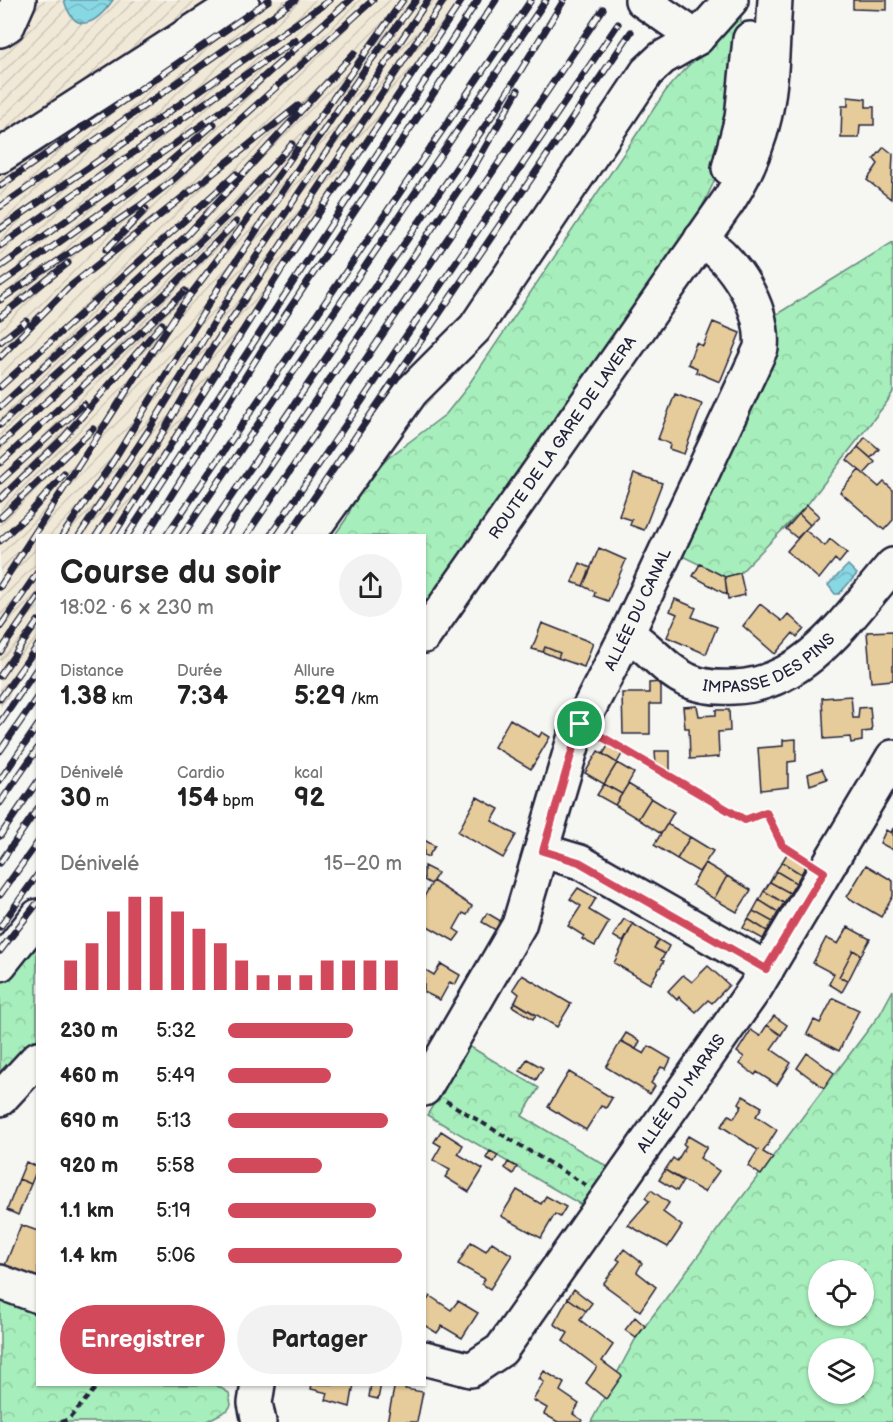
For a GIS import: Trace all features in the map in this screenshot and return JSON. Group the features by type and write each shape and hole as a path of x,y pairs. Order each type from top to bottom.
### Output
{"street":[{"path":"0,30 8,25 19,0"},
{"path":"0,156 242,0"},
{"path":"642,0 697,38"},
{"path":"310,534 412,391 475,328 647,72 662,58 697,38 731,0"},
{"name":"ROUTE DE LA GARE DE LAVERA","path":"701,239 724,186 740,128 746,88 753,0"},
{"name":"ROUTE DE LA GARE DE LAVERA","path":"426,633 740,182 759,145 769,101 775,0"},
{"name":"ALLÉE DU CANAL","path":"426,1086 508,948 519,925 580,724 627,634 761,348 761,323 746,291 725,257 701,239"},
{"name":"IMPASSE DES PINS","path":"627,634 650,650 674,674 692,682 726,688 765,683 786,675 808,659 827,641 893,565"},
{"name":"ALLÉE DU MARAIS","path":"426,1359 471,1370 501,1350 766,969 893,757"},
{"path":"543,851 579,862 766,969"},
{"path":"0,964 36,919"},
{"path":"0,1099 36,1060"},
{"path":"0,1281 36,1295"}],"path":[{"path":"580,724 745,820 766,812 782,845 824,872"},
{"path":"426,1089 608,1198"},
{"path":"61,1422 69,1419 97,1386"}],"shaded area":[{"path":"0,0 457,0 113,534 36,534 36,654 0,710"}],"green space":[{"path":"741,15 735,102 726,145 712,186 685,240 426,616 426,534 335,534 346,519 361,487 388,458 446,414 465,390 667,89"},
{"path":"893,242 893,392 887,402 807,505 740,573 725,577 678,554 769,319"},
{"path":"36,926 36,1042 0,1080 0,972"},
{"path":"893,990 893,1422 591,1422 636,1338 880,1014"},
{"path":"469,1046 539,1088 522,1116 613,1170 585,1207 427,1115"},
{"path":"0,1294 36,1310 36,1386 218,1386 229,1393 231,1405 228,1410 205,1422 0,1422"}],"water":[{"path":"64,0 113,0 93,20 80,23 69,12"},
{"path":"848,565 857,574 839,594 835,594 828,585"}],"building":[{"path":"853,0 887,0 887,10 853,9"},
{"path":"848,97 866,99 866,107 874,107 874,125 860,125 859,138 841,138 842,106 848,106"},
{"path":"884,147 893,154 891,199 867,180 878,164 874,159"},
{"path":"713,322 740,333 720,382 696,372 697,368 688,364 696,343 703,346"},
{"path":"675,394 702,404 684,454 669,449 670,444 658,439"},
{"path":"865,437 879,449 871,458 858,447"},
{"path":"858,447 875,462 864,474 847,460"},
{"path":"859,470 879,487 884,482 893,490 893,520 884,530 840,492"},
{"path":"634,473 662,483 644,530 630,525 632,520 619,516"},
{"path":"807,505 819,516 810,525 799,514"},
{"path":"799,514 810,525 797,538 786,529"},
{"path":"805,530 825,546 830,539 847,553 839,563 835,559 819,579 787,551"},
{"path":"599,548 626,560 608,601 594,596 595,592 583,586"},
{"path":"580,563 591,568 583,586 572,582"},
{"path":"700,564 725,577 727,595 693,576"},
{"path":"740,573 745,595 728,599 725,577"},
{"path":"675,599 696,608 692,617 717,627 706,654 667,637 677,614 670,611"},
{"path":"760,604 782,621 788,614 804,629 797,637 793,633 775,654 743,626"},
{"path":"542,623 593,643 584,667 558,658 560,653 545,647 543,652 532,649"},
{"path":"893,631 893,680 871,682 867,632"},
{"path":"545,647 560,653 558,658 543,652"},
{"path":"661,682 661,704 650,704 650,734 623,734 622,693 649,693 649,683"},
{"path":"851,696 853,718 858,718 859,708 870,707 872,731 862,732 862,741 851,743 850,737 824,739 822,698"},
{"path":"697,706 699,716 716,715 716,710 729,710 730,731 718,732 719,757 690,759 689,728 685,728 683,707"},
{"path":"510,719 539,737 542,732 550,737 531,769 494,747"},
{"path":"796,739 796,761 788,762 788,787 761,790 758,748 783,746 783,740"},
{"path":"609,744 623,752 617,763 603,754"},
{"path":"598,751 617,763 604,784 585,773"},
{"path":"655,751 670,751 670,775 656,766"},
{"path":"617,763 634,773 622,794 604,784"},
{"path":"822,769 827,779 810,785 808,774"},
{"path":"604,784 622,794 615,805 597,795"},
{"path":"628,784 651,798 638,819 615,805"},
{"path":"477,797 499,809 492,821 516,835 503,858 458,832"},
{"path":"651,798 674,812 661,834 638,819"},
{"path":"667,824 690,837 677,859 654,845"},
{"path":"893,828 893,850 880,843 886,830 891,833"},
{"path":"690,837 713,851 699,872 677,859"},
{"path":"426,841 435,846 428,857 426,856"},
{"path":"788,852 806,865 801,874 782,862"},
{"path":"782,862 801,874 796,883 776,871"},
{"path":"705,863 727,876 714,899 692,885"},
{"path":"866,865 893,881 893,896 881,917 847,897"},
{"path":"426,867 438,873 431,884 426,881"},
{"path":"776,871 796,883 790,893 770,882"},
{"path":"727,876 751,890 737,912 714,899"},
{"path":"433,881 472,906 467,915 463,913 454,929 460,933 454,941 426,925 426,893"},
{"path":"770,882 790,893 784,903 764,891"},
{"path":"578,888 596,898 589,910 609,922 595,946 582,939 584,936 568,926 581,906 570,899"},
{"path":"764,891 784,903 778,912 759,900"},
{"path":"759,900 778,912 773,922 753,911"},
{"path":"753,911 773,922 767,931 748,919"},
{"path":"487,913 504,923 499,932 482,922"},
{"path":"624,919 633,924 623,942 613,936"},
{"path":"748,919 767,931 763,939 743,928"},
{"path":"633,924 659,940 654,948 665,954 661,960 664,961 650,984 614,963"},
{"path":"848,927 870,939 861,955 853,950 839,977 848,981 842,992 829,984 834,974 813,963 826,938 838,944"},
{"path":"659,940 669,946 665,954 654,948"},
{"path":"853,950 861,955 848,981 839,977"},
{"path":"441,964 460,975 455,985 450,982 440,1000 426,993 426,970 434,975"},
{"path":"708,966 729,985 712,1003 708,1000 696,1012 679,997 677,1000 668,991 683,975 692,982"},
{"path":"522,975 571,1004 557,1027 515,1002 519,994 513,989"},
{"path":"833,998 859,1010 839,1051 807,1034 814,1020 820,1023"},
{"path":"515,1002 536,1015 533,1019 512,1006"},
{"path":"774,1016 787,1025 781,1035 767,1025"},
{"path":"767,1025 781,1035 771,1049 791,1063 777,1085 757,1072 755,1075 740,1064 744,1057 737,1052 751,1030 760,1036"},
{"path":"626,1033 640,1041 636,1049 621,1041"},
{"path":"621,1041 644,1054 649,1046 671,1059 666,1069 661,1067 651,1083 655,1086 650,1094 606,1067"},
{"path":"807,1053 834,1073 824,1088 797,1068"},
{"path":"527,1059 543,1068 536,1080 520,1071"},
{"path":"569,1072 612,1098 606,1108 601,1106 586,1130 548,1107"},
{"path":"743,1096 762,1107 756,1116 777,1130 763,1152 773,1158 761,1175 748,1166 758,1150 721,1126 729,1115 734,1118 742,1106 739,1103"},
{"path":"441,1131 463,1145 458,1154 483,1169 469,1192 445,1177 450,1170 433,1160 441,1146 434,1142"},
{"path":"688,1136 707,1147 700,1158 719,1171 704,1192 665,1170 673,1158 677,1161 686,1146 683,1144"},
{"path":"490,1151 498,1155 494,1162 486,1158"},
{"path":"26,1162 36,1166 31,1184 19,1179"},
{"path":"508,1162 517,1167 513,1174 505,1168"},
{"path":"665,1170 683,1181 677,1191 659,1180"},
{"path":"19,1179 31,1184 18,1215 7,1210"},
{"path":"517,1190 541,1204 546,1196 566,1207 560,1217 555,1214 541,1238 501,1216"},
{"path":"651,1190 669,1203 663,1212 682,1226 668,1247 628,1225 649,1201 645,1198"},
{"path":"21,1225 36,1230 36,1278 4,1268"},
{"path":"471,1242 486,1251 492,1242 512,1255 490,1289 482,1284 485,1279 458,1264"},
{"path":"624,1249 642,1263 637,1272 656,1287 640,1311 603,1284 620,1261 617,1259"},
{"path":"574,1289 592,1303 586,1311 568,1298"},
{"path":"430,1296 451,1310 458,1301 478,1313 462,1338 442,1326 437,1333 426,1326 426,1302"},
{"path":"568,1298 586,1311 580,1320 613,1345 602,1361 622,1376 606,1399 586,1383 597,1367 563,1341 568,1333 554,1324"},
{"path":"635,1317 645,1326 636,1338 625,1330"},
{"path":"544,1371 564,1383 560,1391 579,1404 573,1414 582,1420 581,1422 558,1422 544,1414 547,1408 533,1400 544,1382 539,1379"},
{"path":"312,1386 354,1386 350,1407 326,1400 328,1393 311,1389"},
{"path":"371,1386 381,1386 378,1399 369,1397"},
{"path":"395,1386 406,1386 405,1389 423,1392 417,1422 387,1422"}],"railway":[{"path":"0,186 269,0"},
{"path":"0,207 295,0"},
{"path":"0,229 330,0"},
{"path":"0,267 240,98 350,0"},
{"path":"0,300 141,205 173,180 373,0"},
{"path":"0,587 181,307 239,231 403,0"},
{"path":"63,534 112,463 222,282 369,63 416,0"},
{"path":"80,534 152,425 230,296 428,0"},
{"path":"97,534 155,446 211,350 444,0"},
{"path":"114,534 292,253 462,0"},
{"path":"128,534 478,0"},
{"path":"147,534 260,353 496,0"},
{"path":"167,534 531,0"},
{"path":"183,534 546,0"},
{"path":"205,534 500,104 564,0"},
{"path":"247,534 603,9"},
{"path":"271,534 618,24"},
{"path":"289,534 631,32"},
{"path":"0,246 295,40"},
{"path":"0,407 188,234 354,53"},
{"path":"224,534 474,167 518,90"},
{"path":"0,357 68,288 298,106"},
{"path":"0,284 157,173 214,124"},
{"path":"0,425 232,211 292,144"},
{"path":"0,387 236,174"},
{"path":"106,250 146,209"},
{"path":"0,444 170,289 236,222"},
{"path":"0,317 68,263"},
{"path":"0,463 185,291"},
{"path":"0,342 26,321"},
{"path":"0,499 64,437 162,324"},
{"path":"0,481 84,404"},
{"path":"0,518 93,429"},
{"path":"0,541 29,514 64,474"},
{"path":"0,627 36,575"},
{"path":"0,652 36,600"},
{"path":"0,676 36,624"},
{"path":"0,699 36,648"},
{"path":"0,723 36,670"},
{"path":"0,751 36,699"},
{"path":"0,780 36,728"},
{"path":"0,803 36,751"},
{"path":"0,836 36,784"},
{"path":"0,863 36,811"},
{"path":"0,895 36,845"},
{"path":"0,927 36,877"},
{"path":"0,951 36,905"}],"route":[{"path":"580,724 745,820 766,812 782,845 824,872 766,969 579,862 543,851 580,724"}]}
